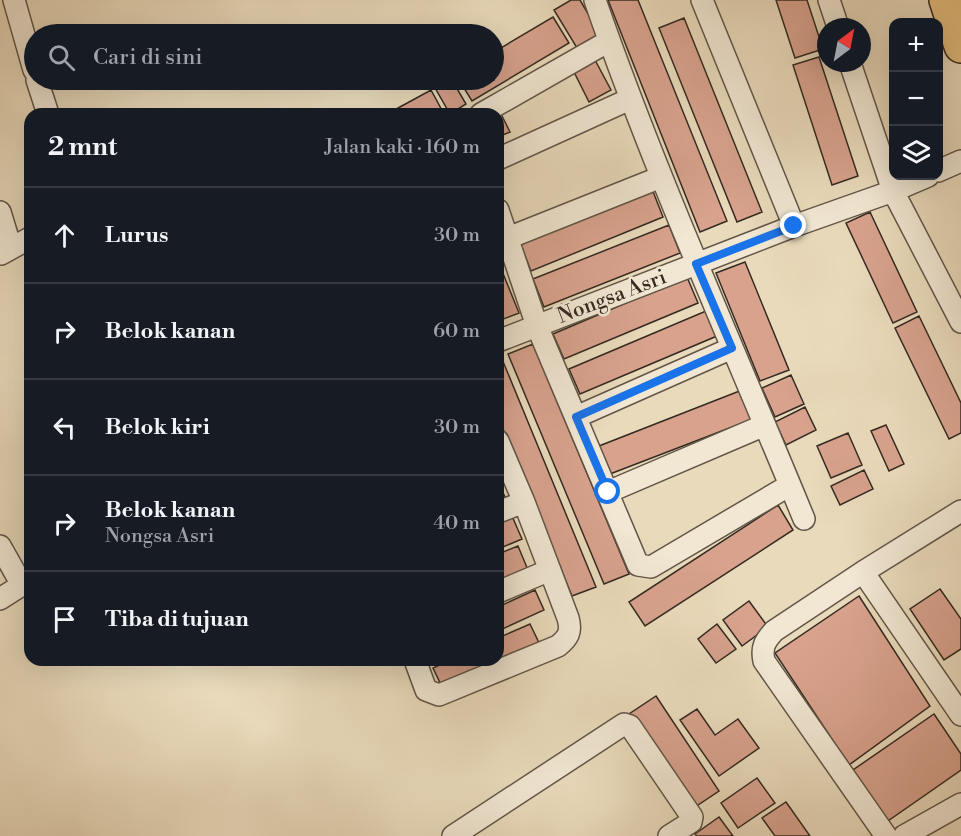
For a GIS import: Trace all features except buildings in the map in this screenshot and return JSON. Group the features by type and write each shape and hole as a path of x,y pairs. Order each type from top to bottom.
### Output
{"highway":[{"path":"946,0 961,46"}],"street":[{"path":"14,0 24,35"},
{"path":"595,0 630,99 696,264 804,519"},
{"path":"702,0 794,226"},
{"path":"829,0 835,18"},
{"path":"492,108 609,41"},
{"path":"853,72 892,191 961,322"},
{"path":"41,90 46,108"},
{"path":"504,156 630,99"},
{"path":"943,169 961,160"},
{"path":"508,238 661,177"},
{"name":"Nongsa Asri","path":"504,340 918,180"},
{"path":"0,212 6,251 24,241"},
{"path":"504,227 537,326 638,565 651,567 790,485"},
{"path":"576,417 732,348"},
{"path":"608,492 765,425"},
{"path":"417,666 426,690 439,695 558,646 565,640 571,627 504,455"},
{"path":"504,510 524,502"},
{"path":"886,836 764,661 762,650 774,631 961,511"},
{"path":"0,546 22,585 0,598"},
{"path":"504,589 550,570"},
{"path":"863,572 961,715"},
{"path":"453,836 624,724 630,726 692,817 691,822 669,836"},
{"path":"904,836 961,804"}],"route":[{"path":"608,492 576,417 732,348 696,264 794,226"}]}
